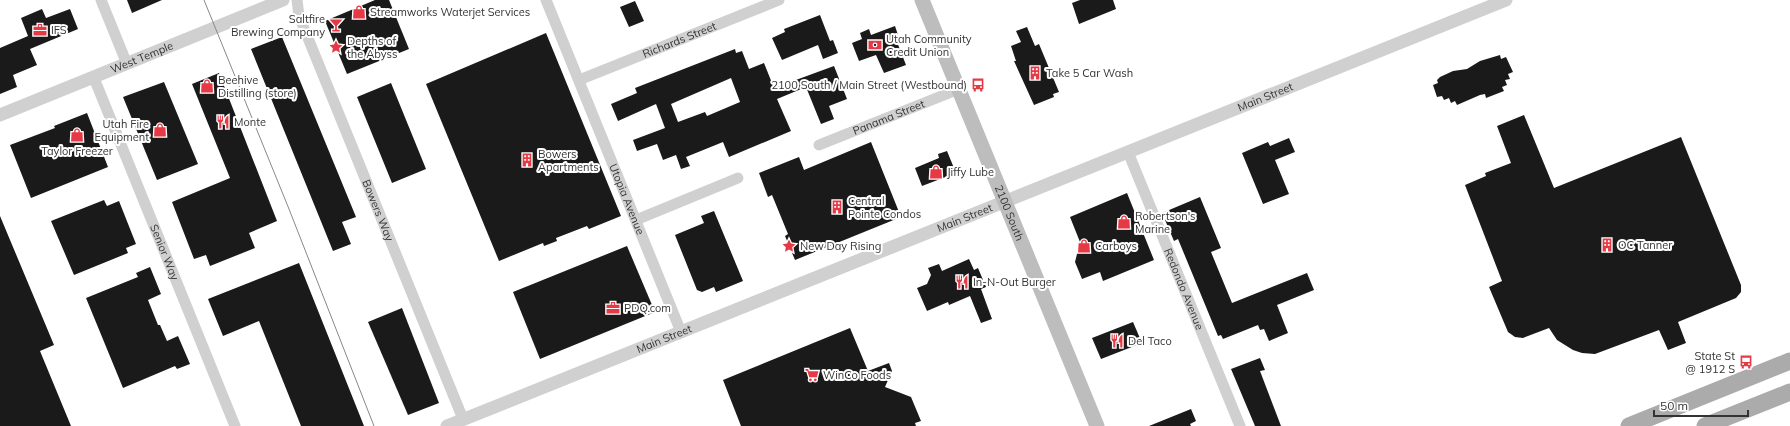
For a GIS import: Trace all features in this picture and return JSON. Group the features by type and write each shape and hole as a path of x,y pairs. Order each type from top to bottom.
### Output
{"main road":[{"name":"2100 South","path":"922,0 1097,426"},
{"path":"1629,426 1790,361"},
{"path":"1705,426 1790,392"}],"street":[{"path":"101,0 127,64"},
{"name":"West Temple","path":"0,116 283,0"},
{"name":"Bowers Way","path":"297,0 299,16 463,419"},
{"name":"Utopia Avenue","path":"546,0 681,332"},
{"name":"Richards Street","path":"579,80 779,0"},
{"name":"Main Street","path":"447,426 1128,152 1482,4 1506,0"},
{"name":"Senior Way","path":"94,78 236,426"},
{"name":"Panama Street","path":"819,145 959,89"},
{"name":"Redondo Avenue","path":"1128,152 1240,426"},
{"path":"636,220 738,178"}],"building":[{"path":"127,0 162,0 132,13"},
{"path":"375,0 389,0 409,49 347,74 325,21"},
{"path":"1080,0 1113,0 1116,9 1079,24 1072,3"},
{"path":"635,1 644,21 629,27 620,7"},
{"path":"42,9 46,18 70,9 78,29 30,49 37,65 13,75 17,87 0,94 0,48 28,36 21,18"},
{"path":"820,15 830,41 833,40 838,53 823,59 818,45 782,60 772,38 785,32 784,29"},
{"name":"Utah Community Credit Union","path":"895,26 900,41 897,42 906,65 884,73 876,55 859,61 852,43 862,39 860,33 869,29 871,35"},
{"name":"Take 5 Car Wash","path":"1027,27 1035,46 1039,44 1059,92 1053,94 1054,97 1034,105 1014,61 1016,61 1011,46 1021,42 1016,31"},
{"name":"Bowers Apartments","path":"546,33 621,216 589,229 587,226 556,238 557,241 544,246 543,243 499,261 426,84"},
{"path":"282,37 356,217 342,222 351,244 333,251 251,49"},
{"path":"735,49 736,53 742,51 749,69 764,63 774,88 834,66 847,99 829,106 834,119 821,124 806,87 777,99 791,131 729,157 723,142 686,157 690,166 681,169 676,155 663,160 657,144 637,151 633,140 665,128 656,104 618,121 611,104 637,93 635,88","holes":["731,78 740,102 707,116 705,112 678,122 671,104"]},
{"path":"1500,55 1501,59 1506,57 1513,72 1508,74 1510,79 1505,80 1507,85 1502,87 1504,91 1486,98 1485,94 1480,95 1457,105 1455,101 1451,103 1449,98 1444,100 1442,96 1437,97 1433,85 1438,83 1437,80 1440,77 1453,71 1467,69 1480,61"},
{"path":"219,73 277,221 249,233 255,248 210,266 206,255 194,259 172,202 230,178 192,84"},
{"name":"Utah Fire Equipment","path":"164,82 198,164 157,180 123,97"},
{"path":"391,83 426,169 392,183 357,97"},
{"path":"87,113 108,167 31,198 10,145 55,128 54,126"},
{"name":"OC Tanner","path":"1524,115 1554,188 1681,137 1741,285 1741,292 1736,298 1678,322 1686,343 1668,350 1659,330 1595,354 1582,353 1573,350 1557,340 1549,328 1523,338 1515,337 1508,332 1489,287 1502,281 1465,185 1486,176 1485,173 1511,163 1497,126"},
{"path":"1289,138 1295,152 1275,160 1289,194 1263,204 1242,153 1268,142 1270,146"},
{"name":"Central Pointe Condos","path":"871,142 901,217 795,260 785,236 788,234 772,195 768,197 759,173 799,157 804,170"},
{"name":"Jiffy Lube","path":"947,151 956,173 922,186 915,168 939,158 938,154"},
{"name":"Robertson's Marine","path":"1127,193 1154,260 1103,281 1100,272 1082,279 1075,262 1080,242 1070,217"},
{"path":"1200,197 1221,248 1211,252 1232,303 1307,273 1314,290 1277,305 1288,333 1269,341 1264,329 1260,330 1258,325 1223,339 1221,335 1218,336 1178,239 1174,241 1162,213"},
{"path":"104,200 107,206 119,201 136,244 126,248 128,253 74,275 51,221"},
{"path":"714,211 743,281 716,292 714,287 702,292 697,290 675,235 704,223 701,216"},
{"path":"0,216 54,345 40,351 71,426 0,426"},
{"path":"627,246 655,312 540,359 513,292"},
{"path":"969,259 974,270 978,268 986,287 981,289 992,319 981,323 970,296 949,305 948,302 927,311 917,288 927,284 931,275 928,268 939,264 942,271"},
{"path":"299,263 364,426 301,426 259,321 223,336 208,299"},
{"path":"150,267 161,294 148,300 158,325 160,325 167,341 178,336 190,364 177,369 175,366 123,388 86,298 138,277 136,273"},
{"path":"402,308 439,403 408,415 368,322"},
{"name":"Del Taco","path":"1133,322 1142,343 1101,359 1092,338"},
{"name":"WinCo Foods","path":"850,328 868,371 889,363 892,371 885,387 911,397 921,421 915,423 916,426 741,426 723,380"},
{"path":"1260,358 1265,370 1260,371 1281,426 1255,426 1231,369"},
{"path":"1191,409 1196,421 1190,424 1191,426 1149,426"}],"tram line":[{"path":"204,0 289,209 374,426"}],"place":[{"name":"Streamworks Waterjet Services","path":"359,12"},
{"name":"Saltfire Brewing Company","path":"336,25"},
{"name":"IFS","path":"40,30"},
{"name":"Utah Community Credit Union","path":"875,45"},
{"name":"Depths of the Abyss","path":"336,47"},
{"name":"Take 5 Car Wash","path":"1035,73"},
{"name":"2100 South / Main Street (Westbound)","path":"978,85"},
{"name":"Beehive Distilling (store)","path":"207,86"},
{"name":"Monte","path":"223,122"},
{"name":"Utah Fire Equipment","path":"160,130"},
{"name":"Taylor Freezer","path":"77,135"},
{"name":"Bowers Apartments","path":"527,160"},
{"name":"Jiffy Lube","path":"936,172"},
{"name":"Central Pointe Condos","path":"837,207"},
{"name":"Robertson's Marine","path":"1124,222"},
{"name":"OC Tanner","path":"1607,245"},
{"name":"New Day Rising","path":"789,246"},
{"name":"Carboys","path":"1084,246"},
{"name":"In-N-Out Burger","path":"962,282"},
{"name":"PDQ.com","path":"613,308"},
{"name":"Del Taco","path":"1117,341"},
{"name":"State St @ 1912 S","path":"1746,362"},
{"name":"WinCo Foods","path":"812,375"}]}
